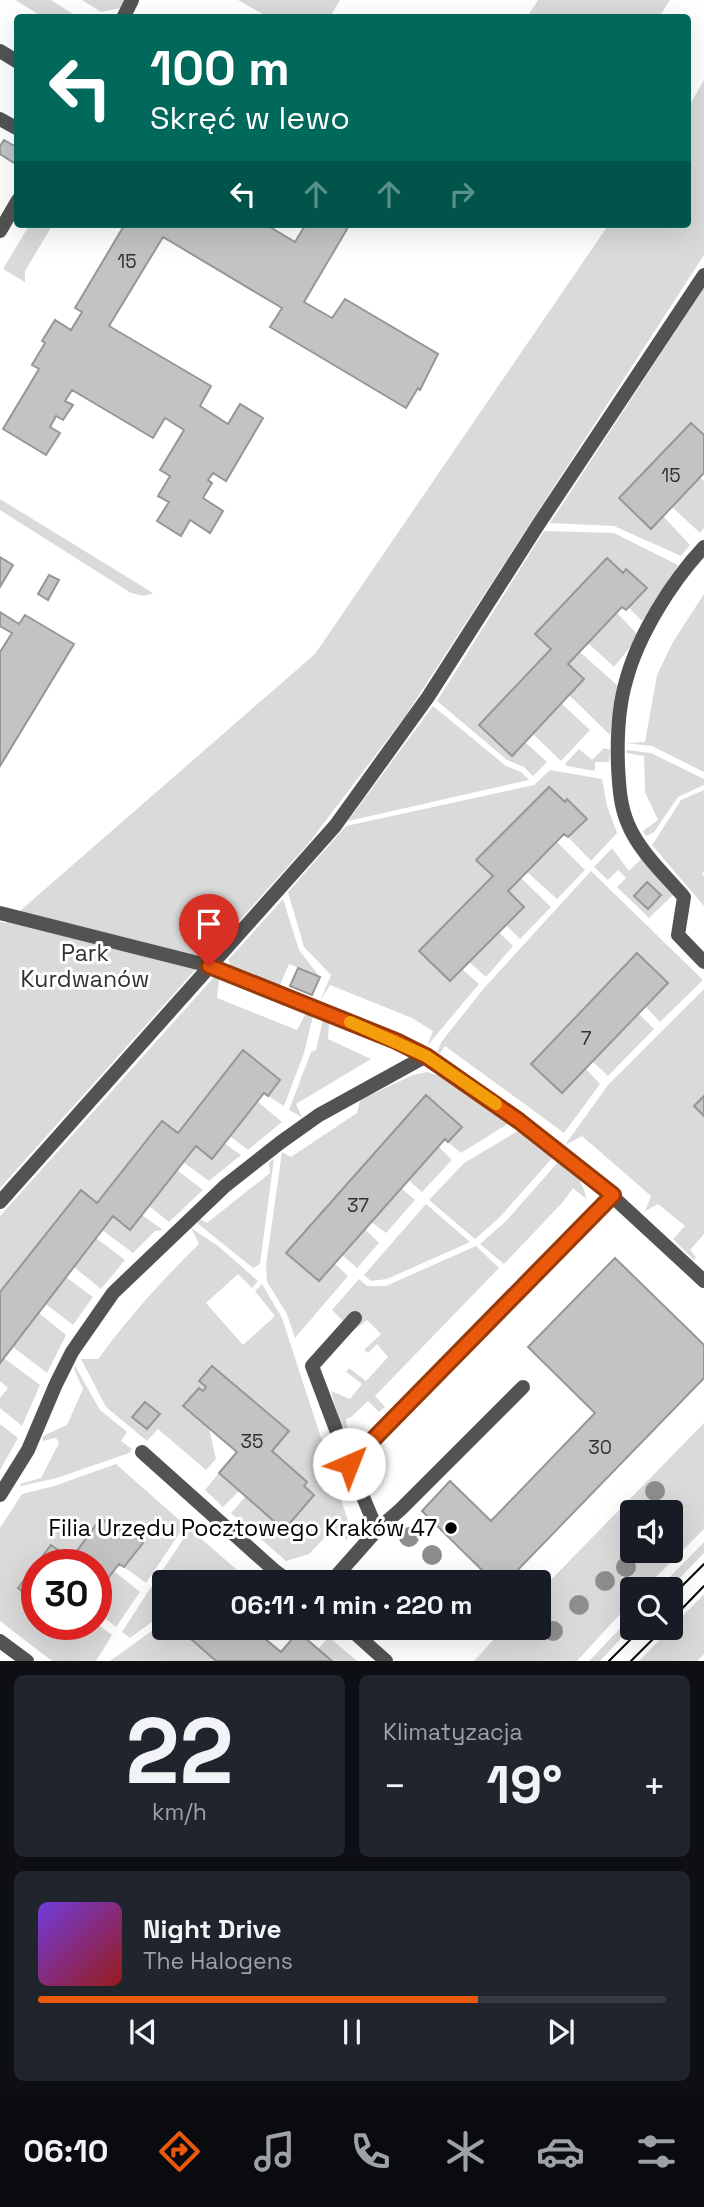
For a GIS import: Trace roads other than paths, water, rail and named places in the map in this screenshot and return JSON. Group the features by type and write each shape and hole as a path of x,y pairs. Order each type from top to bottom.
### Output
{"street":[{"path":"0,231 9,206"},
{"path":"0,1202 335,826 395,745 704,275"},
{"path":"704,547 687,566 646,629 626,679 617,745 620,792 628,825 643,848 684,897 678,935 704,962"},
{"path":"0,913 209,966 396,1041 426,1056 519,1121 613,1195 704,1281"},
{"path":"0,1495 28,1450 72,1352 113,1293 225,1186 281,1142 338,1104 426,1056"},
{"path":"349,1464 613,1195"},
{"path":"355,1318 312,1366 377,1530"},
{"path":"342,1570 377,1530 523,1387"},
{"path":"142,1452 274,1570"},
{"path":"362,1640 386,1661"},
{"path":"0,1641 27,1661"}],"tram line":[{"path":"683,1585 704,1564"},
{"path":"683,1608 704,1586"},
{"path":"609,1661 630,1640"},
{"path":"631,1661 652,1640"}],"place":[{"name":"Filia Urzędu Pocztowego Kraków 47","path":"451,1528"}],"park label":[{"name":"Park Kurdwanów","path":"85,966"}]}
